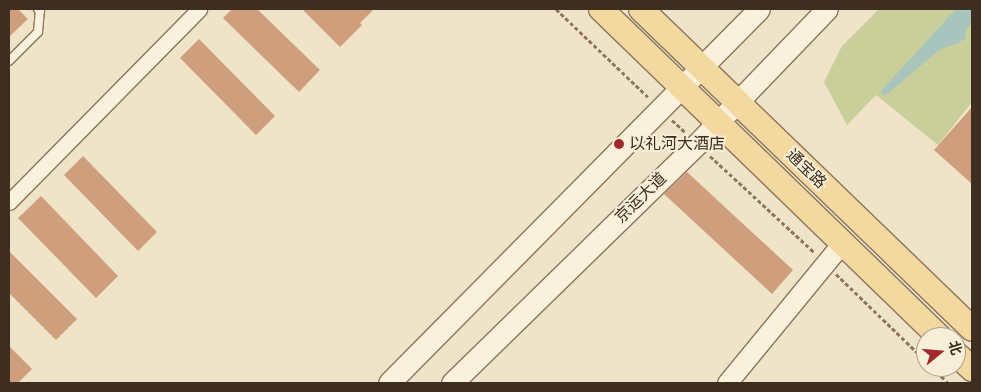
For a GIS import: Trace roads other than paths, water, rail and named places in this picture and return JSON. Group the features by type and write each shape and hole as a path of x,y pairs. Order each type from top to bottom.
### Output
{"main road":[{"name":"通宝路","path":"601,9 929,327"},
{"name":"通宝路","path":"640,9 972,329"},
{"path":"389,383 759,9"},
{"name":"京运大道","path":"452,383 697,144 827,9"}],"street":[{"path":"9,202 199,9"},
{"path":"727,383 842,243"}],"lane":[{"path":"9,61 38,32 40,11 38,9"}],"water":[{"path":"956,9 972,9 972,22 965,31 966,38 939,50 885,96 880,92"}],"place":[{"name":"以礼河大酒店","path":"619,144"}]}
